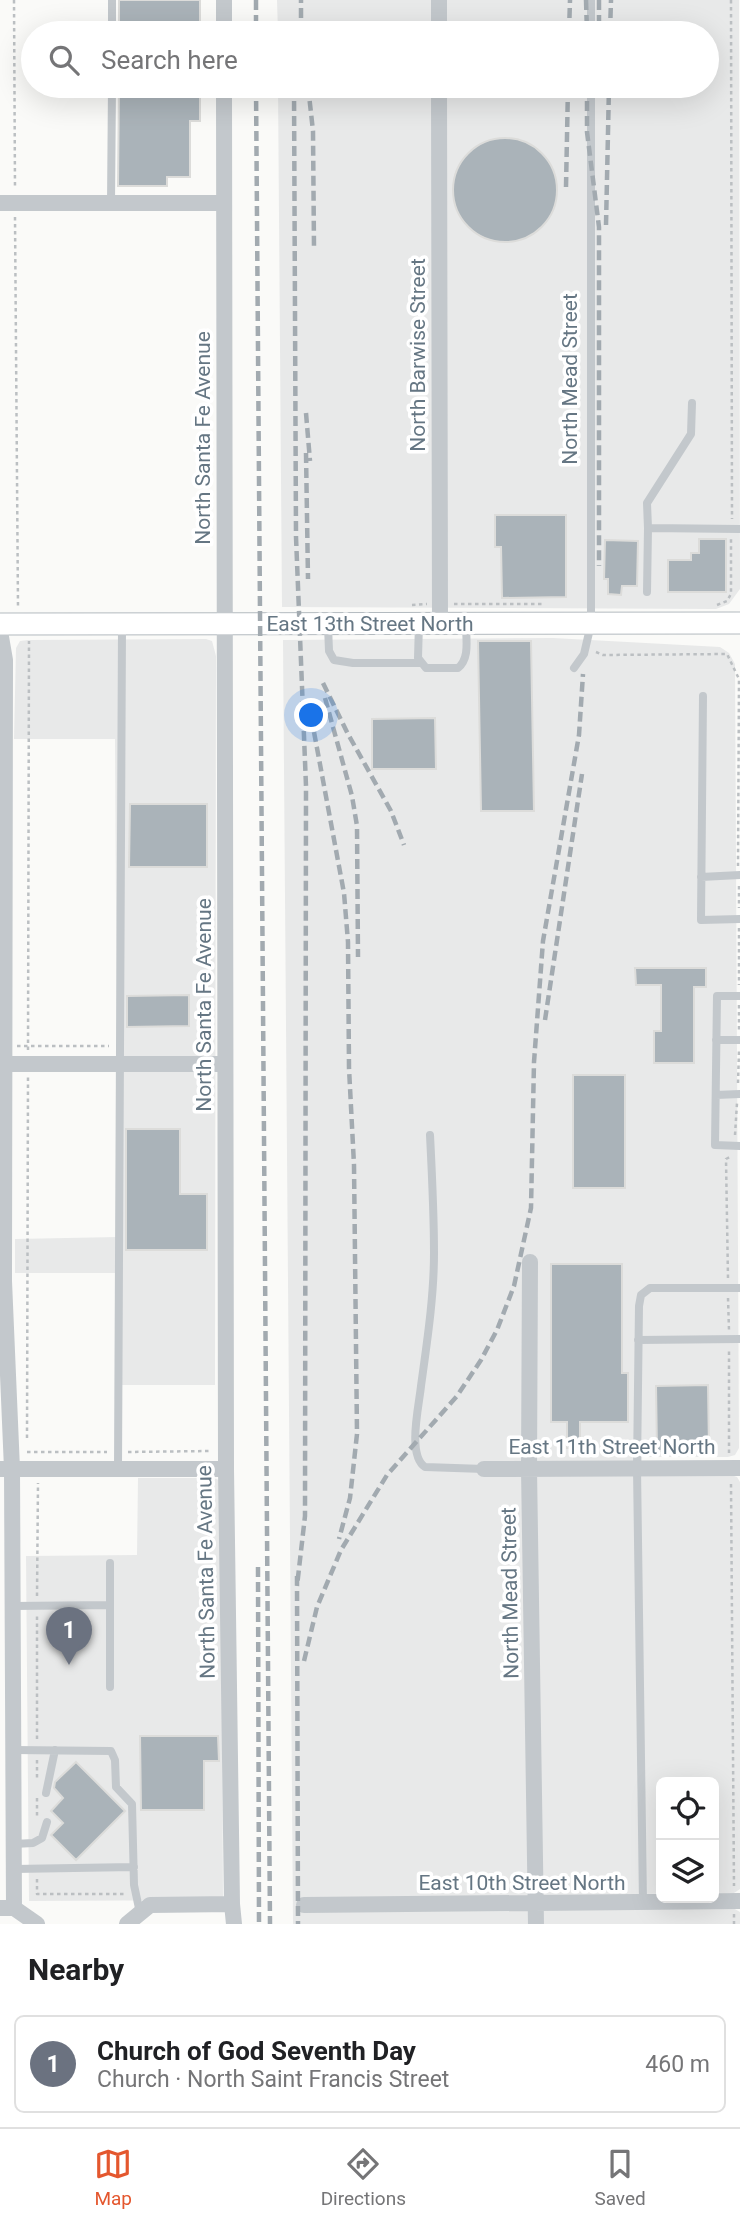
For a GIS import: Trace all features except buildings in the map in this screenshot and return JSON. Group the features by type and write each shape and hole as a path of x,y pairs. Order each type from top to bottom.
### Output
{"main road":[{"name":"East 13th Street North","path":"0,624 740,623"}],"street":[{"path":"224,0 224,21"},
{"path":"439,0 439,21"},
{"name":"North Santa Fe Avenue","path":"223,98 226,1469 234,1924"},
{"name":"North Barwise Street","path":"429,624 439,98"},
{"path":"7,203 223,202"},
{"path":"0,631 5,660 4,1281 14,1606 7,1627 7,1733 14,1750 7,1777 14,1844 14,1869 7,1908 37,1924"},
{"path":"3,1064 225,1064"},
{"name":"North Mead Street","path":"530,1262 536,1924"},
{"name":"East 11th Street North","path":"484,1468 740,1468"},
{"path":"8,1474 226,1469"},
{"name":"East 10th Street North","path":"304,1905 740,1901"},
{"path":"139,1914 232,1904"}],"lane":[{"path":"112,0 112,21"},
{"path":"591,0 591,21"},
{"path":"111,203 112,98"},
{"name":"North Mead Street","path":"574,668 584,654 591,624 591,98"},
{"path":"647,592 647,503 691,434 692,403"},
{"path":"648,528 736,529"},
{"path":"328,623 328,651 334,660 341,663 421,663"},
{"path":"118,1470 122,624"},
{"path":"429,624 418,658 426,668 462,666 466,659 466,624"},
{"path":"703,696 701,920 740,919"},
{"path":"701,877 740,875"},
{"path":"740,996 717,996 715,1145 740,1146"},
{"path":"716,1040 740,1040"},
{"path":"716,1095 740,1094"},
{"path":"430,1135 435,1255 416,1428 416,1456 419,1463 425,1467 484,1468"},
{"path":"643,1902 639,1306 645,1290 650,1288 740,1288"},
{"path":"638,1340 740,1339"},
{"path":"110,1563 110,1687"},
{"path":"14,1606 110,1605"},
{"path":"14,1750 111,1751 115,1760 116,1787 132,1804 139,1914"},
{"path":"46,1793 55,1750"},
{"path":"14,1844 37,1841 41,1838 47,1822"},
{"path":"14,1869 134,1867"}],"path":[{"path":"14,0 7,203 18,606"},
{"path":"727,601 731,594 736,529 731,0"},
{"path":"21,641 29,641 27,1438"},
{"path":"585,647 603,655 727,654"},
{"path":"5,1046 114,1046"},
{"path":"27,1452 209,1451"},
{"path":"8,1474 38,1483 37,1841"},
{"path":"37,1869 37,1894"}],"shaded area":[{"path":"277,0 739,0 740,589 729,604 716,609 282,607 278,98 719,98 719,21 278,21"},
{"path":"553,638 720,647 729,653 735,664 739,1448 735,1455 728,1457 642,1457 642,1474 729,1474 737,1477 740,1482 740,1889 734,1893 719,1893 719,1777 656,1777 656,1893 640,1894 656,1896 656,1903 700,1903 733,1908 740,1912 740,1924 293,1924 283,640"},
{"path":"28,640 212,641 216,656 215,1385 121,1385 119,1273 15,1273 15,1239 118,1237 115,739 14,739 16,648 20,641"},
{"path":"138,1478 213,1478 219,1480 221,1486 223,1900 29,1901 26,1556 137,1555"}],"railway":[{"path":"256,0 256,21"},
{"path":"301,0 301,21"},
{"path":"569,21 570,0"},
{"path":"586,0 587,21"},
{"path":"599,0 599,21"},
{"path":"610,21 611,0"},
{"path":"256,98 270,1924"},
{"path":"294,98 296,537 306,786 305,1516 297,1586"},
{"path":"309,98 313,131 314,248"},
{"path":"566,187 568,98"},
{"path":"587,98 587,132 599,227 599,566"},
{"path":"606,225 609,98"},
{"path":"306,413 310,461"},
{"path":"306,453 308,579"},
{"path":"304,1661 317,1607 341,1550 387,1475 457,1396 481,1360 497,1330 514,1286 531,1208 534,1062 543,941 579,735 583,674"},
{"path":"323,683 391,811 404,845"},
{"path":"325,698 352,796 357,826 358,957"},
{"path":"314,732 344,893 348,942 357,1434 350,1498 339,1539"},
{"path":"545,1020 582,774"},
{"path":"258,1567 259,1924"},
{"path":"297,1576 298,1924"}],"place":[{"name":"Church of God Seventh Day","path":"69,1665"}]}
